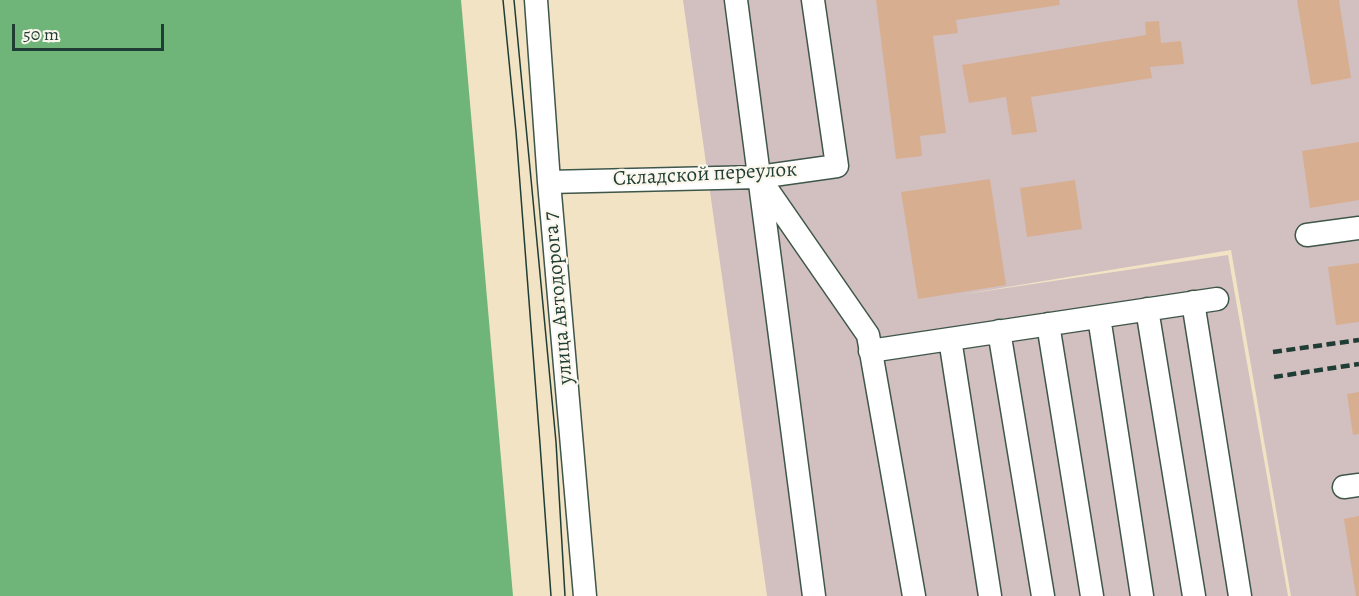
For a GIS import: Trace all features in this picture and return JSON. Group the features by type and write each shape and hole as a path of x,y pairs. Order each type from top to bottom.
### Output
{"street":[{"name":"улица Автодорога 7","path":"536,0 549,182 585,596"},
{"path":"736,0 814,596"},
{"name":"Складской переулок","path":"549,182 759,177 837,165 813,0"},
{"path":"759,177 868,335 915,596"},
{"path":"1307,235 1359,228"},
{"path":"870,351 1217,299"},
{"path":"1193,302 1240,596"},
{"path":"1147,309 1194,596"},
{"path":"1099,317 1142,596"},
{"path":"1048,324 1092,596"},
{"path":"999,331 1043,596"},
{"path":"950,339 990,596"}],"shaded area":[{"path":"683,0 1359,0 1359,596 1291,596 1231,250 959,295 1228,255 1288,596 767,596"}],"green space":[{"path":"0,0 461,0 513,596 0,596"}],"building":[{"path":"876,0 1059,0 1060,5 956,20 958,33 933,36 946,133 920,136 922,156 896,159"},
{"path":"1297,0 1339,0 1351,78 1311,85"},
{"path":"1159,21 1161,43 1181,41 1184,64 1150,67 1152,78 1031,97 1037,132 1012,135 1006,97 969,103 962,65 1146,35 1145,22"},
{"path":"1359,142 1359,200 1310,208 1302,151"},
{"path":"990,179 1006,285 918,299 901,192"},
{"path":"1075,180 1082,229 1027,237 1020,188"},
{"path":"1359,263 1359,322 1336,325 1328,267"},
{"path":"1359,392 1359,434 1353,435 1347,394"},
{"path":"1359,516 1359,596 1356,596 1344,519"}],"tram line":[{"path":"503,0 516,132 551,596"},
{"path":"514,0 556,442 565,596"}],"railway":[{"path":"1273,352 1359,340"},
{"path":"1274,377 1359,364"}]}
